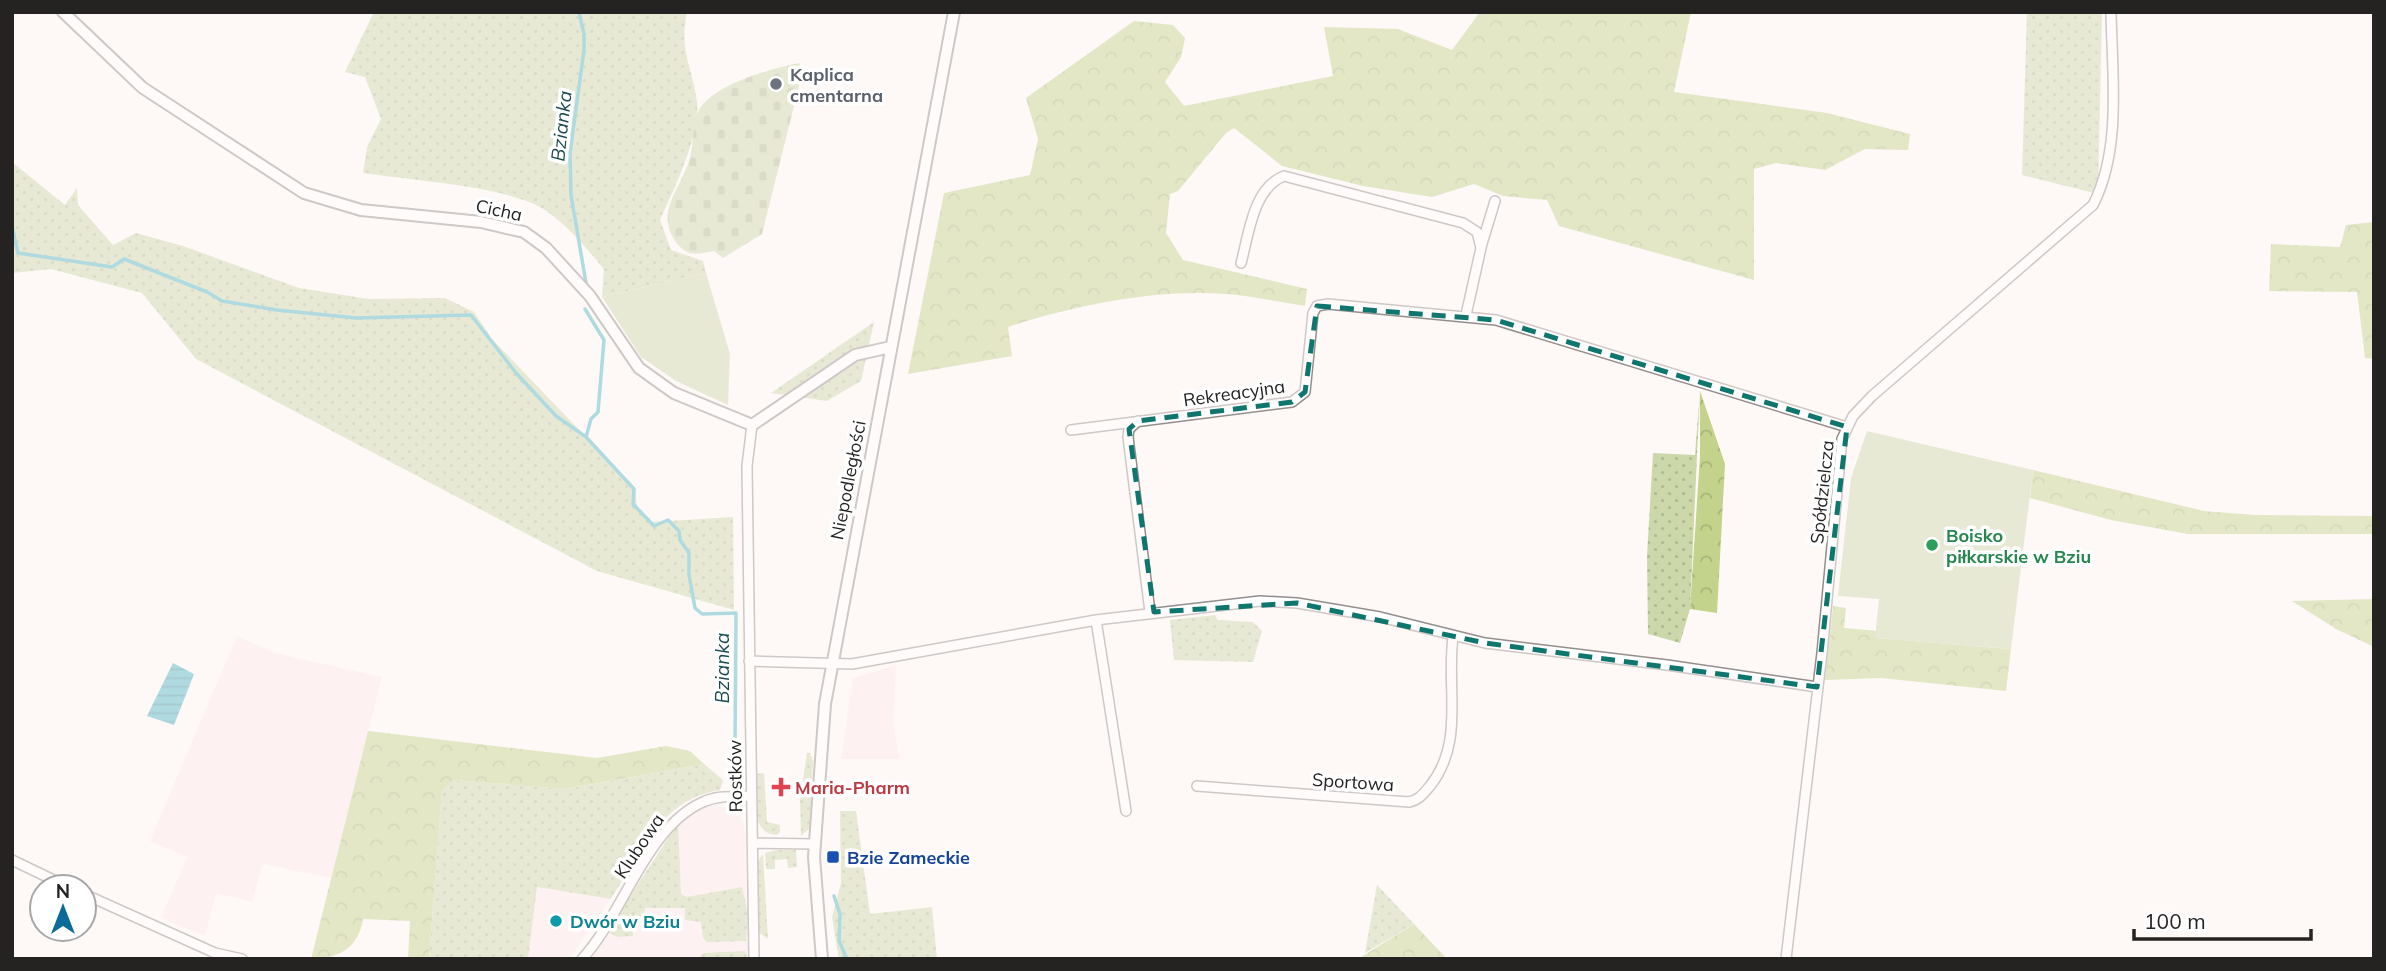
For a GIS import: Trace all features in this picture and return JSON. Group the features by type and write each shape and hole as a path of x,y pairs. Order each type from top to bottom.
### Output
{"street":[{"name":"Cicha","path":"64,12 142,88 304,193 362,210 481,222 524,232 546,248 590,296 639,368 674,393 752,425"},
{"name":"Niepodległości","path":"822,959 815,844 820,749 831,666 954,12"},
{"name":"Spółdzielcza","path":"1786,959 1842,439 1847,426 1872,397 2093,205 2102,184 2110,131 2111,12"},
{"path":"1241,263 1261,194 1273,180 1284,176 1463,223 1477,232 1481,248"},
{"path":"1466,316 1495,201"},
{"name":"Rekreacyjna","path":"1071,430 1292,402 1306,392 1313,313 1317,306 1466,316 1537,331 1847,426"},
{"path":"752,425 855,355 891,347"},
{"path":"1138,421 1129,429 1128,437 1150,612"},
{"name":"Rostków","path":"752,425 747,466 754,959"},
{"path":"749,661 831,666 1096,620 1260,601 1297,603 1380,617 1452,637 1817,687"},
{"path":"1096,620 1126,811"},
{"name":"Sportowa","path":"1197,786 1409,802 1417,800 1440,772 1450,748 1452,637"},
{"name":"Klubowa","path":"583,959 654,849 682,813 718,797 751,796"},
{"path":"751,843 815,844"},
{"path":"12,860 39,873"},
{"path":"98,900 215,953 242,959"}],"highlighted area":[{"path":"1317,306 1496,320 1847,427 1817,687 1485,643 1297,603 1154,612 1129,429 1138,421 1292,402 1305,392"}],"shaded area":[{"path":"237,636 274,653 382,677 331,878 263,864 252,902 216,893 205,936 161,918 187,857 150,841"},
{"path":"896,665 893,723 900,759 841,759 853,678"},
{"path":"716,805 732,810 741,818 745,828 748,959 591,959 678,823 700,809"},
{"path":"537,887 611,899 570,958 528,959"}],"green space":[{"path":"374,12 687,12 684,38 695,89 697,115 685,162 660,220 671,250 703,261 706,273 602,297 604,269 566,227 538,206 501,193 363,173 367,147 381,119 365,77 345,72"},
{"path":"1480,12 1691,12 1674,92 1827,113 1910,134 1908,150 1865,149 1825,170 1776,163 1754,169 1754,280 1559,226 1547,200 1503,196 1474,184 1432,197 1363,186 1282,166 1234,128 1226,133 1178,191 1170,194 1166,233 1183,260 1307,289 1305,306 1236,295 1199,293 1116,300 1008,327 1012,356 908,374 944,193 1030,175 1038,139 1026,98 1134,21 1173,25 1185,38 1181,57 1165,82 1184,106 1333,76 1324,27 1398,29 1452,50"},
{"path":"2027,12 2102,12 2098,194 2022,175"},
{"path":"800,63 800,82 762,234 723,258 714,251 693,254 685,251 670,231 668,210 690,158 699,110 717,92 730,85 760,73"},
{"path":"12,162 65,205 77,188 78,205 113,245 136,233 183,246 299,288 369,299 445,298 474,312 492,339 635,488 637,507 652,522 733,517 734,610 597,571 196,359 142,293 51,269 12,273"},
{"path":"2374,222 2374,359 2365,358 2357,292 2269,291 2271,244 2340,247 2346,225"},
{"path":"706,273 730,354 728,405 676,381 641,357 602,297"},
{"path":"874,322 861,381 827,401 771,393"},
{"path":"1700,391 1690,609 1680,643 1648,634 1647,556 1653,453 1695,455"},
{"path":"1700,391 1725,464 1717,613 1690,609 1700,456"},
{"path":"1867,431 2033,470 2011,649 1875,638 1879,599 1838,596 1851,478"},
{"path":"2033,470 2204,511 2254,515 2374,516 2374,534 2188,534 2111,520 2030,498"},
{"path":"2374,599 2374,647 2336,629 2292,601"},
{"path":"1833,606 1846,608 1844,628 1878,631 1876,638 2011,649 2006,691 1881,678 1825,680"},
{"path":"1215,615 1218,620 1253,622 1262,631 1253,662 1174,660 1170,620"},
{"path":"368,731 597,758 666,746 690,751 704,764 565,789 454,780 442,789 429,959 408,959 410,921 363,919 357,937 346,950 330,957 311,959"},
{"path":"807,753 810,753 813,761 810,828 801,836 800,800"},
{"path":"704,764 723,780 720,790 700,795 667,816 643,847 611,899 537,887 528,959 429,959 442,788 454,780 566,789"},
{"path":"764,773 767,822 780,825 777,835 761,828 756,812 756,774"},
{"path":"840,811 856,811 870,914 932,907 937,959 839,959 832,917 841,883"},
{"path":"678,823 681,894 687,897 742,887 748,913 746,941 707,942 703,938 701,922 685,920 685,908 645,908 644,919 633,920 633,936 618,937 610,933 609,928"},
{"path":"796,850 797,867 788,868 787,859 775,860 775,869 766,869 765,853"},
{"path":"763,854 768,939 758,932 757,863"},
{"path":"1377,885 1414,924 1365,953"},
{"path":"1414,924 1447,959 1358,959"},
{"path":"745,951 748,959 697,959 704,953"}],"water":[{"path":"173,663 194,674 174,725 147,716"}],"waterway":[{"name":"Bzianka","path":"579,12 584,50 570,153 571,195 586,283"},
{"path":"12,226 18,253 112,267 124,259 207,292 222,301 356,318 471,315 516,373 556,416 586,437"},
{"name":"Bzianka","path":"585,309 604,340 598,412 591,419 586,437 634,489 633,504 654,526 668,520 679,531 680,540 689,553 689,575 695,608 702,614 736,613 735,746 739,750"},
{"name":"Bzianka","path":"834,896 840,914 839,941 847,959"}],"place":[{"name":"Kaplica cmentarna","path":"776,84"},
{"name":"Boisko piłkarskie w Bziu","path":"1932,545"},
{"name":"Maria-Pharm","path":"781,787"},
{"name":"Bzie Zameckie","path":"833,857"},
{"name":"Dwór w Bziu","path":"556,921"}]}
